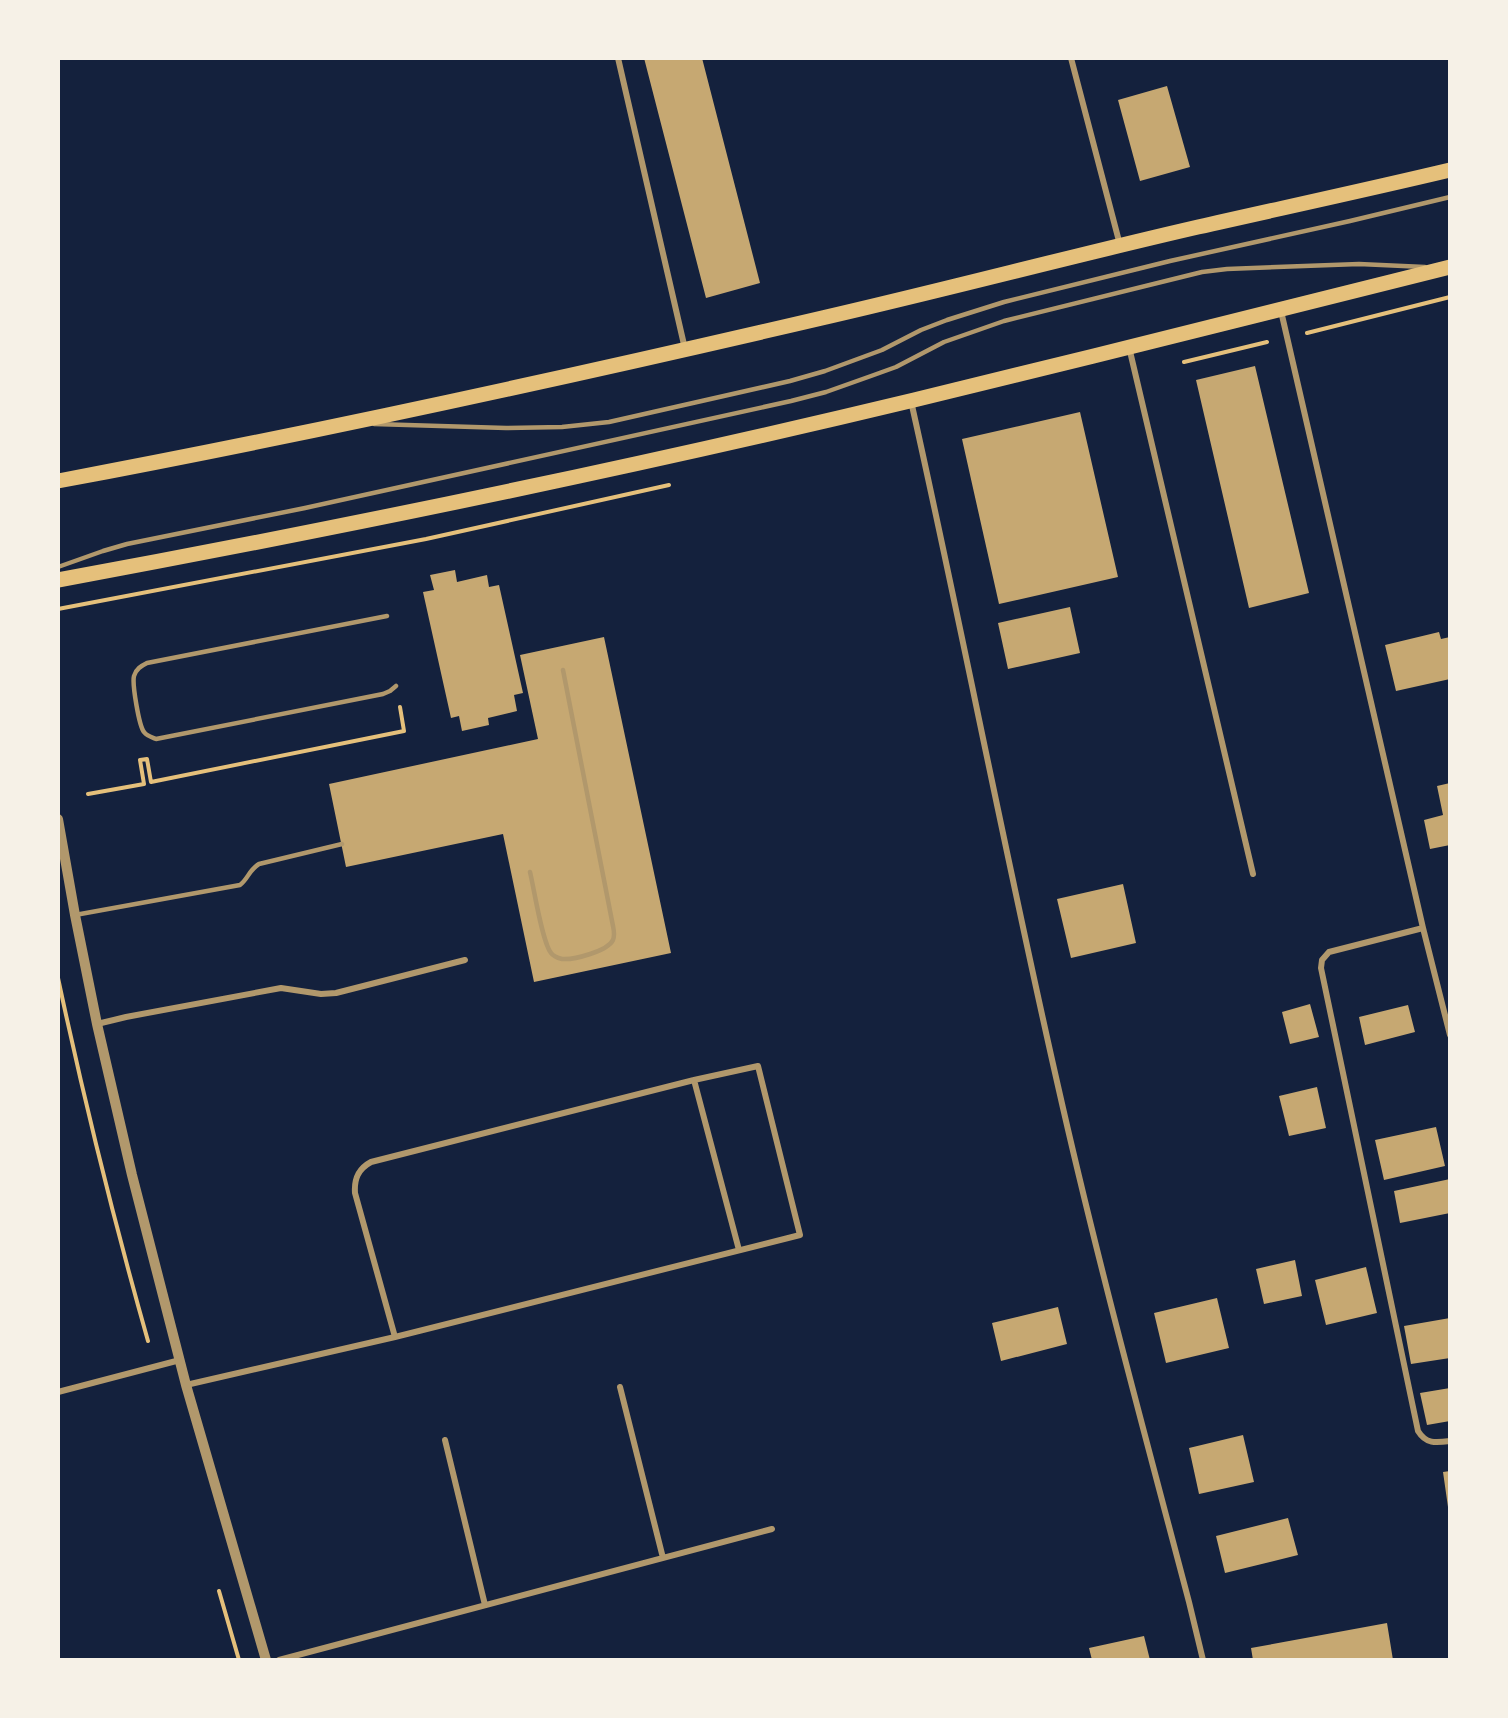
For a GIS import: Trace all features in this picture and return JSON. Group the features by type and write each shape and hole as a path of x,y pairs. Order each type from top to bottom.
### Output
{"main road":[{"path":"58,481 344,424 685,349 1449,170"},
{"path":"58,580 573,478 911,400 1446,268"}],"street":[{"path":"618,58 685,349"},
{"path":"1071,58 1120,246"},
{"path":"1281,310 1449,1035"},
{"path":"1129,347 1253,874"},
{"path":"911,400 1006,849 1089,1220 1203,1659"},
{"path":"59,827 97,1024 132,1175 186,1385 266,1659"},
{"path":"1423,928 1329,952 1322,960 1322,968 1418,1431 1426,1441 1432,1443 1449,1441"},
{"path":"97,1024 281,988 321,994 336,993 465,960"},
{"path":"186,1385 395,1337 800,1234 758,1066 694,1080 365,1165 356,1179 356,1193 395,1337"},
{"path":"694,1080 739,1250"},
{"path":"58,1392 180,1360"},
{"path":"620,1387 663,1558"},
{"path":"445,1440 485,1605"},
{"path":"279,1659 772,1529"}],"lane":[{"path":"344,424 506,428 562,427 609,422 825,371 882,350 921,330 947,320 1005,302 1449,196"},
{"path":"58,567 127,544 305,508 826,392 888,370 944,342 1004,321 1202,272 1359,264 1446,268"},
{"path":"387,616 147,663 137,670 134,682 141,727 148,736 156,739 383,694 390,692 396,686"},
{"path":"530,872 546,945 553,956 562,959 571,958 600,951 609,945 615,933 614,926 563,670"},
{"path":"75,915 240,885 250,871 259,864 342,844"}],"path":[{"path":"88,794 144,784 140,760 147,759 151,782 404,731 396,686"}],"building":[{"path":"644,58 702,58 760,283 706,298"},
{"path":"1167,86 1190,167 1140,181 1118,100"},
{"path":"1255,366 1309,593 1249,608 1196,380"},
{"path":"1080,412 1118,577 999,604 962,439"},
{"path":"455,570 457,582 487,575 489,587 499,585 523,693 514,695 517,711 488,718 489,725 462,731 459,716 451,718 423,592 434,590 430,575"},
{"path":"1070,607 1080,653 1008,669 998,623"},
{"path":"1439,632 1441,639 1450,637 1450,679 1396,691 1385,645"},
{"path":"604,637 671,953 534,982 503,834 346,867 329,784 538,739 520,655"},
{"path":"1450,783 1450,845 1430,849 1424,820 1443,815 1437,786"},
{"path":"1123,884 1136,943 1071,958 1057,899"},
{"path":"1310,1004 1319,1037 1290,1044 1282,1012"},
{"path":"1408,1005 1415,1032 1365,1045 1359,1017"},
{"path":"1317,1087 1326,1128 1289,1136 1279,1096"},
{"path":"1436,1127 1445,1166 1384,1180 1375,1140"},
{"path":"1450,1179 1450,1213 1400,1223 1394,1191"},
{"path":"1295,1260 1302,1296 1264,1304 1256,1269"},
{"path":"1366,1267 1377,1313 1326,1325 1315,1280"},
{"path":"1217,1298 1229,1348 1166,1363 1154,1313"},
{"path":"1058,1307 1067,1344 1001,1361 992,1323"},
{"path":"1450,1318 1450,1358 1411,1364 1404,1326"},
{"path":"1450,1388 1450,1421 1427,1425 1420,1393"},
{"path":"1243,1435 1254,1482 1199,1494 1189,1448"},
{"path":"1450,1471 1450,1507 1448,1507 1443,1472"},
{"path":"1288,1518 1298,1555 1225,1573 1216,1536"},
{"path":"1387,1623 1393,1660 1253,1660 1251,1648"},
{"path":"1144,1636 1150,1660 1092,1660 1089,1648"}]}
